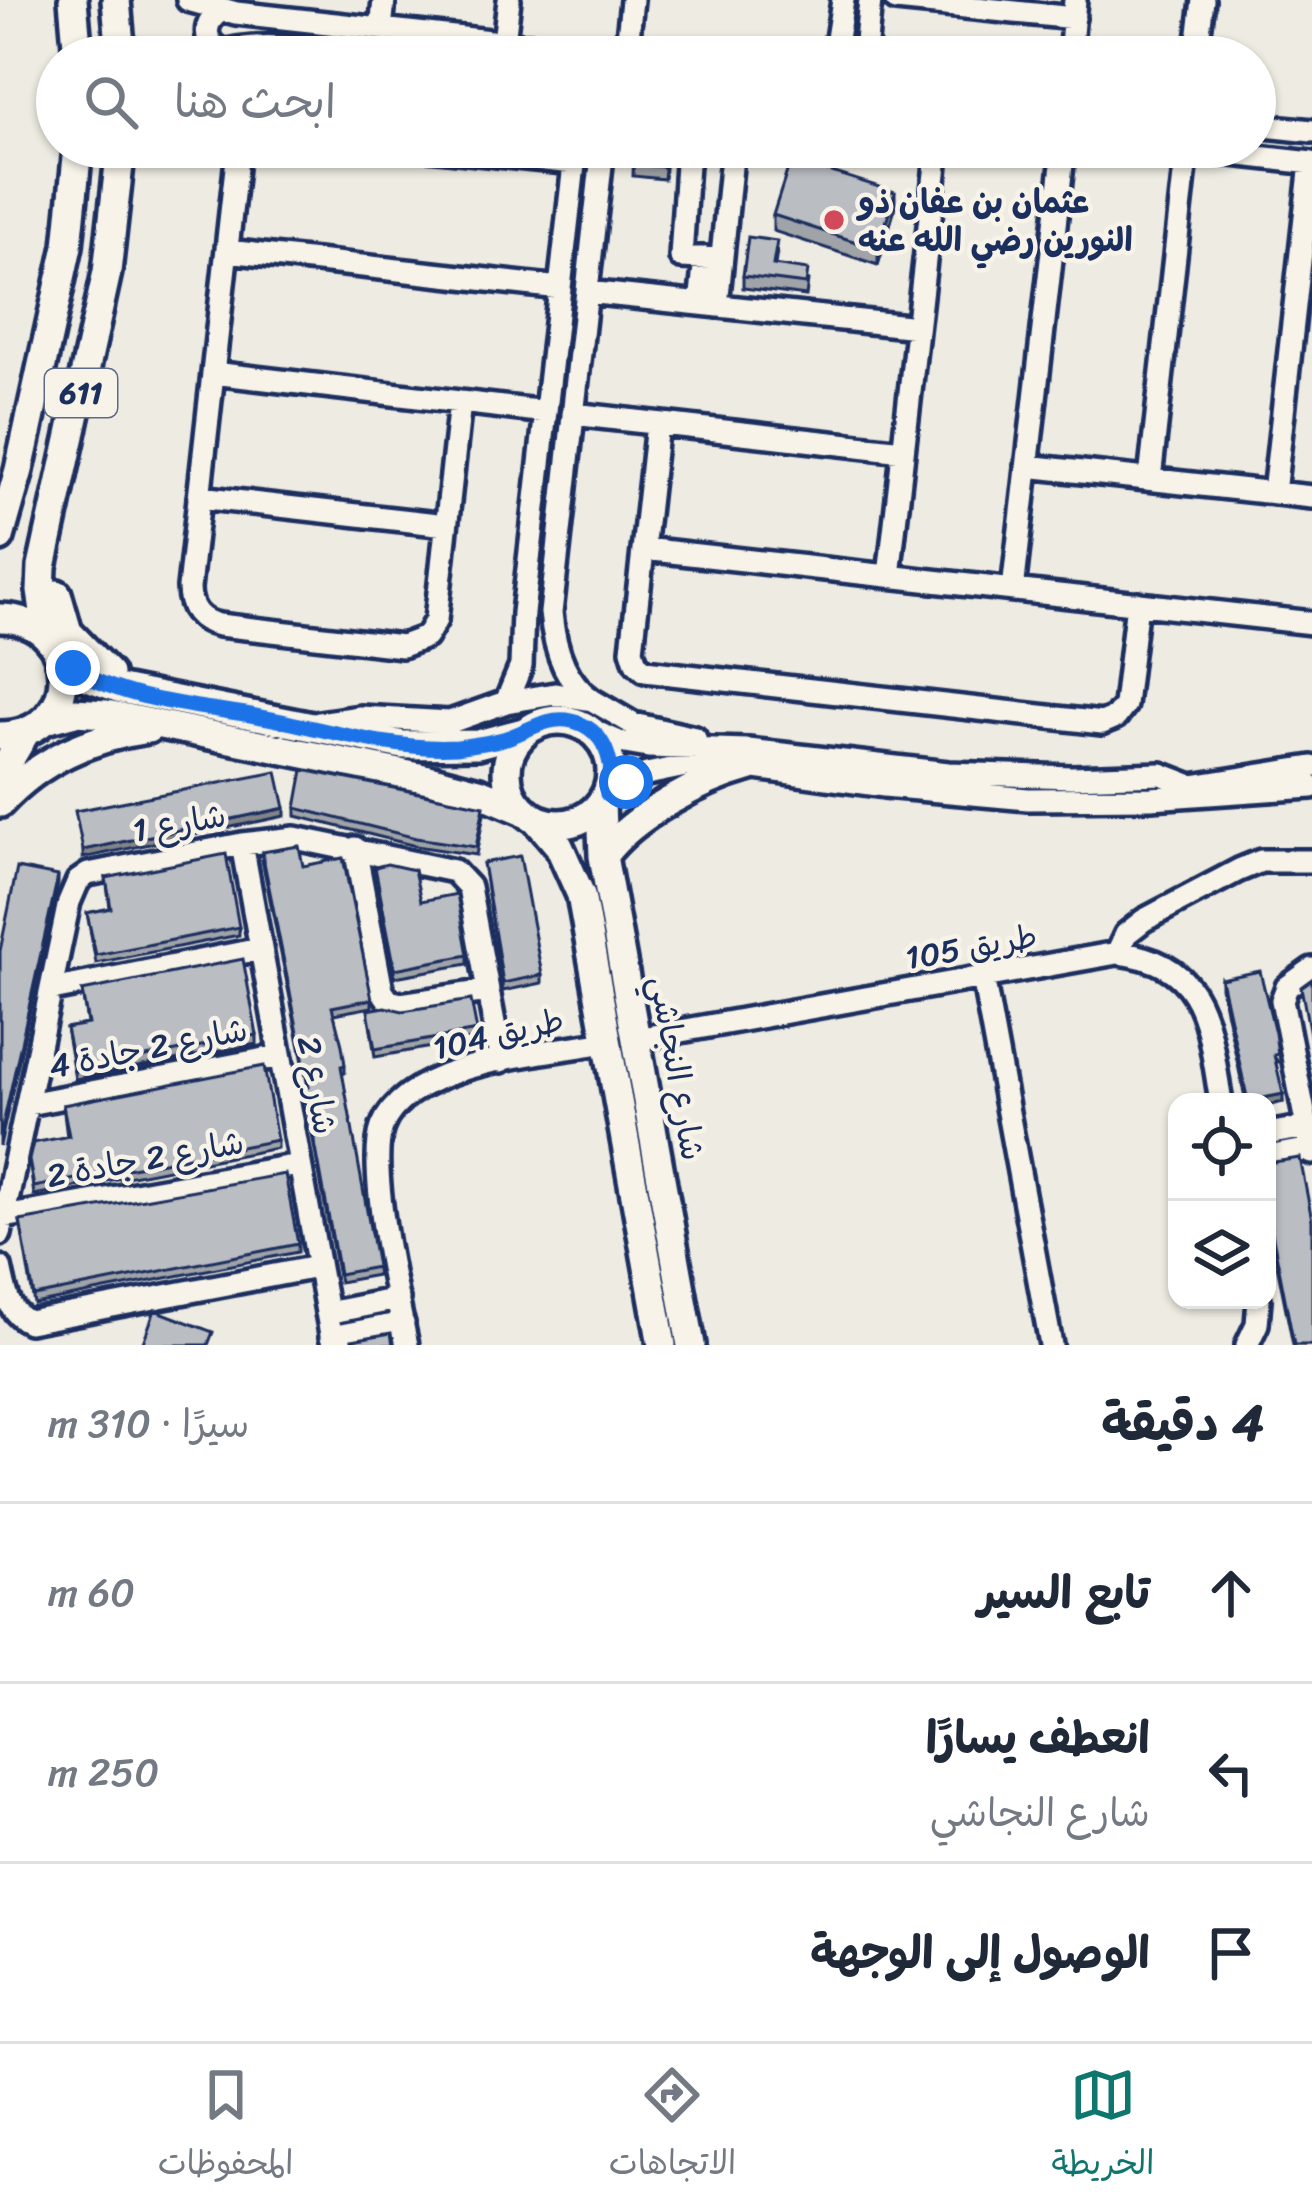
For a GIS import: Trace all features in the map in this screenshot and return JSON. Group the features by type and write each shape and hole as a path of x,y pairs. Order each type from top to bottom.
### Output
{"main road":[{"path":"73,0 76,36"},
{"path":"116,0 119,36"},
{"name":"611","path":"0,537 68,246 76,168"},
{"name":"611","path":"54,647 41,591 42,567 110,252 120,168"},
{"path":"87,366 88,437 57,583 58,608 75,643 138,693"},
{"path":"0,618 29,623 88,677 138,693 428,747 478,744 559,719 591,730 610,759 604,798 572,822 560,824 454,785 91,711 24,729"},
{"path":"0,776 24,729 62,691 54,647"},
{"path":"0,803 39,768 72,749 110,736 171,727"},
{"path":"527,731 512,749 507,772 512,794 532,815"},
{"path":"603,856 621,836 682,795 748,759"},
{"name":"شارع النجاشي","path":"604,798 603,856 692,1345"},
{"name":"شارع النجاشي","path":"532,815 560,846 581,895 662,1345"},
{"path":"634,1194 649,1197 663,1188"},
{"path":"641,1234 657,1225 670,1230"}],"street":[{"path":"188,0 451,36"},
{"path":"381,28 384,0"},
{"path":"505,36 509,0"},
{"path":"628,36 632,0"},
{"path":"837,36 843,0"},
{"path":"867,36 870,0"},
{"path":"896,0 1074,9"},
{"path":"1198,36 1202,0"},
{"path":"208,36 210,19 229,8"},
{"path":"1276,127 1312,131"},
{"path":"1274,493 1311,163 1276,159"},
{"path":"239,168 189,596 199,616 219,626 402,646 426,637 436,620 460,402"},
{"path":"506,702 521,666 574,168"},
{"path":"601,168 551,613 563,664 583,694 633,724 748,759 884,786 1069,800 1312,787"},
{"path":"687,168 680,257 713,259"},
{"path":"708,305 727,168"},
{"path":"889,576 936,168"},
{"path":"1013,590 1062,168"},
{"path":"1150,479 1176,168"},
{"path":"227,251 560,288"},
{"path":"587,292 917,327"},
{"path":"213,373 546,412"},
{"path":"574,414 903,451"},
{"path":"657,424 632,650 645,671 1071,721 1109,721 1125,705 1137,603"},
{"path":"1027,466 1312,497"},
{"path":"200,497 446,525"},
{"path":"644,549 1312,623"},
{"path":"306,726 360,717 450,722 506,702 556,694 592,700"},
{"path":"591,730 633,745 748,759 948,773 1161,774 1192,786 1312,766"},
{"path":"604,798 626,782 668,768 748,759"},
{"name":"شارع 1","path":"2,1226 69,902 78,881 106,868 295,838 454,871 469,887 501,1061"},
{"name":"شارع 2","path":"242,844 332,1341"},
{"path":"356,848 382,991 389,1001 401,1004 487,991"},
{"path":"1117,953 1126,934 1144,920 1239,870 1262,861 1312,860"},
{"path":"52,990 260,949"},
{"name":"طريق 105","path":"636,1039 1117,953 1157,961 1186,981 1198,997 1206,1015 1219,1093"},
{"path":"1310,1143 1305,1083 1282,1000 1287,987 1312,969"},
{"path":"983,977 1051,1345"},
{"name":"طريق 104","path":"332,1341 405,1334 378,1169 382,1126 393,1108 423,1084 501,1061 606,1042"},
{"name":"شارع 2 جادة 4","path":"28,1104 280,1056"},
{"path":"1276,1136 1310,1143"},
{"path":"1276,1154 1310,1143"},
{"name":"شارع 2 جادة 2","path":"2,1226 298,1165"},
{"path":"0,1267 7,1298 15,1313 29,1322 317,1267"},
{"path":"326,1313 398,1299"},
{"path":"1247,1345 1258,1309"}],"building":[{"name":"عثمان بن عفان ذو النورين رضي الله عنه","path":"788,168 819,168 895,192 878,249 773,215"},
{"path":"748,237 777,241 773,265 808,270 806,284 743,276"},
{"path":"303,770 484,806 476,847 416,838 296,808"},
{"path":"277,772 285,808 83,850 75,811"},
{"path":"299,846 303,866 343,858 372,999 332,1007 377,1267 339,1274 305,1088 309,1087 262,852"},
{"path":"226,854 239,927 96,955 87,913 111,908 106,878"},
{"path":"520,856 542,975 503,983 483,863"},
{"path":"387,864 414,870 421,901 457,894 468,955 395,969 375,867"},
{"path":"17,868 58,876 0,1138 0,951"},
{"path":"243,959 257,1035 75,1071 66,1028 88,1024 82,991"},
{"path":"1260,971 1283,1094 1246,1093 1221,979"},
{"path":"1312,979 1312,1045 1301,987"},
{"path":"471,1000 477,1031 375,1049 368,1010 403,1011"},
{"path":"264,1066 277,1140 34,1187 29,1160 33,1143 69,1136 63,1105"},
{"path":"1300,1158 1312,1220 1312,1345 1294,1345 1276,1253 1276,1162"},
{"path":"285,1174 298,1244 34,1296 20,1221"},
{"path":"155,1310 213,1332 208,1345 142,1345"},
{"path":"391,1333 393,1345 353,1345 352,1340"}],"place":[{"name":"عثمان بن عفان ذو النورين رضي الله عنه","path":"834,220"}],"route":[{"path":"73,668 121,689 403,745 478,744 547,721 570,721 591,730 606,748 611,771 607,794 626,782"}]}
